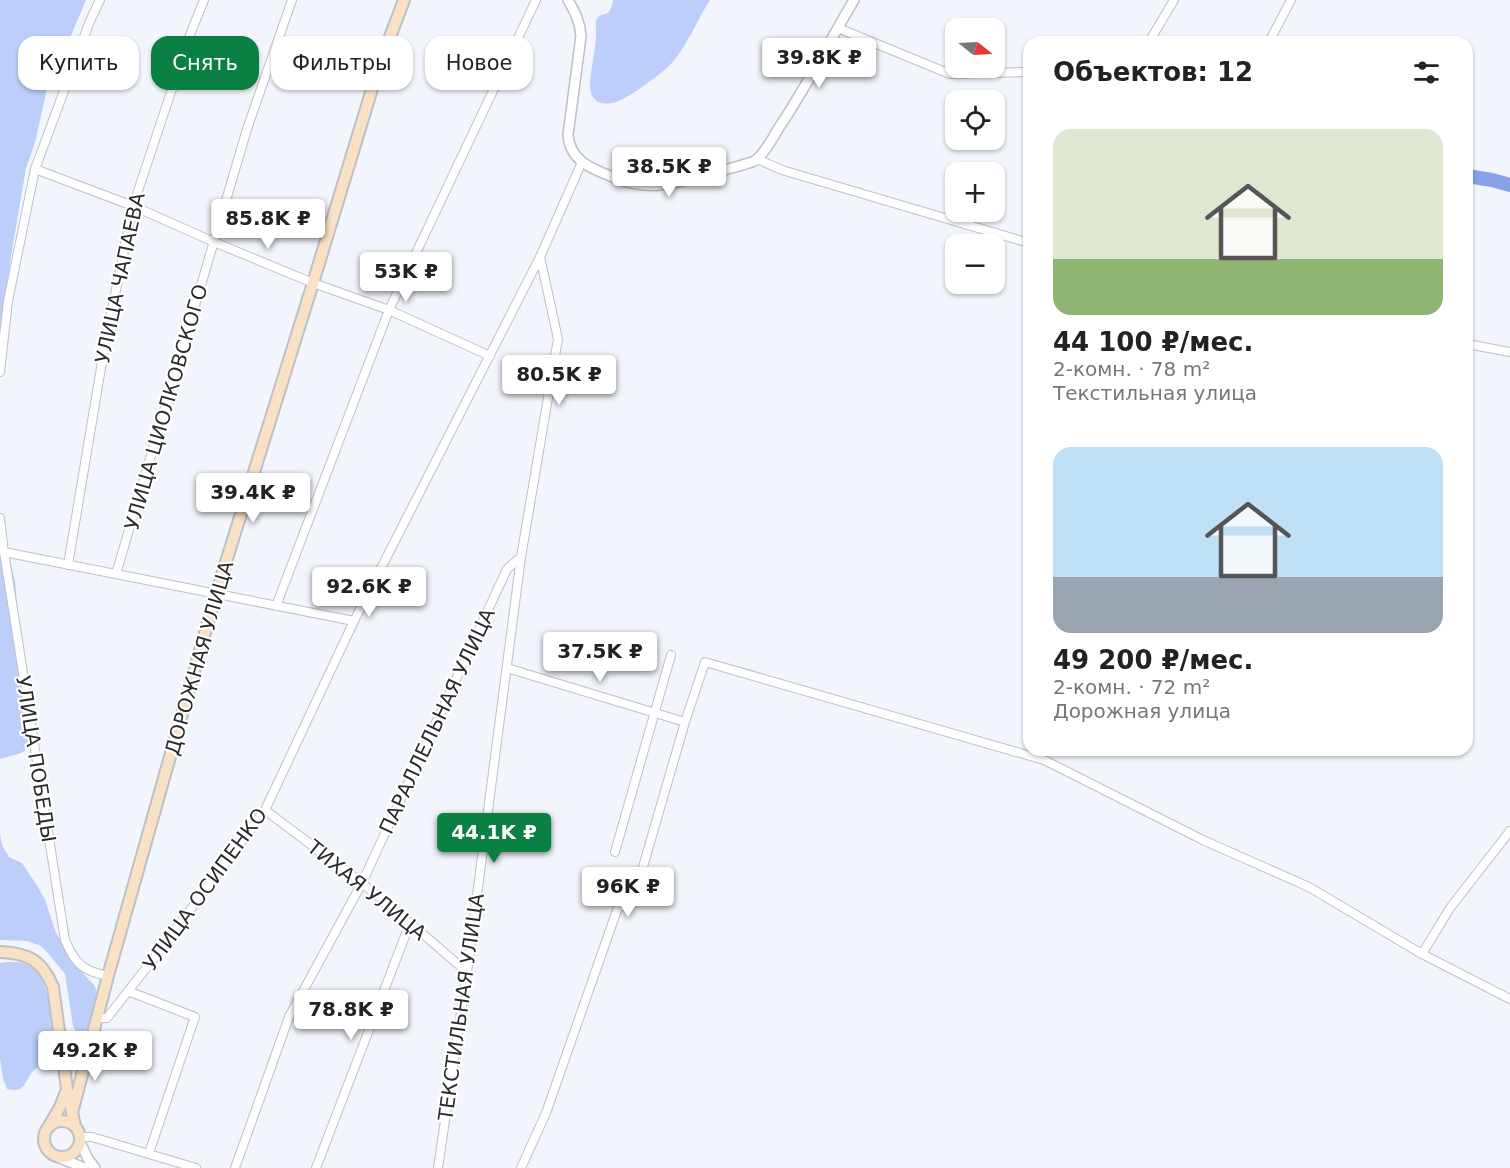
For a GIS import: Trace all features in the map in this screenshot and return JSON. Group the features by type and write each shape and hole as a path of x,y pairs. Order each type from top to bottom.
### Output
{"main road":[{"name":"ДОРОЖНАЯ УЛИЦА","path":"72,1113 108,976 216,594 379,66 404,0"},
{"path":"0,952 18,953 29,957 40,965 53,987 67,1089 78,1135 75,1152 58,1157 48,1151 44,1139 67,1089"},
{"path":"62,1046 79,1049 90,1044"},
{"path":"48,1127 59,1121 70,1123 78,1135"}],"street":[{"path":"0,372 8,301 35,169 100,0"},
{"name":"УЛИЦА ЧАПАЕВА","path":"68,565 105,344 132,206 204,0"},
{"name":"УЛИЦА ЦИОЛКОВСКОГО","path":"116,574 247,129 292,0"},
{"path":"276,606 389,310 536,0"},
{"path":"568,0 577,16 581,36 568,135 572,152 582,162 622,180 650,186 714,173 757,159 787,116 854,0"},
{"path":"1152,36 1172,0"},
{"path":"1272,36 1291,0"},
{"path":"838,28 950,74 1023,72"},
{"path":"757,159 782,170 1023,241"},
{"name":"УЛИЦА ОСИПЕНКО","path":"97,1018 107,1018 128,992 265,810 354,621 540,257 582,162"},
{"path":"35,169 132,206 313,283 389,310 490,356"},
{"path":"521,557 558,339 540,257"},
{"path":"1473,345 1510,352"},
{"name":"УЛИЦА ПОБЕДЫ","path":"0,518 65,940 82,967 89,972 108,976"},
{"path":"4,552 354,621"},
{"name":"ТЕКСТИЛЬНАЯ УЛИЦА","path":"438,1168 521,557"},
{"name":"ПАРАЛЛЕЛЬНАЯ УЛИЦА","path":"235,1168 289,1017 362,883 507,569 521,557"},
{"path":"615,852 671,655"},
{"path":"521,1168 546,1113 617,910 636,891 685,722 705,662 1023,754"},
{"path":"507,668 685,722"},
{"path":"1030,756 1044,760 1205,842 1309,887 1422,954 1510,999"},
{"name":"ТИХАЯ УЛИЦА","path":"265,810 362,883 466,972"},
{"path":"1422,954 1450,908 1510,831"},
{"path":"316,1168 410,922"},
{"path":"128,992 195,1017 149,1154"},
{"path":"78,1135 92,1137 196,1168"},
{"path":"78,1135 88,1159 95,1168"},
{"path":"58,1157 84,1168"}],"shaded area":[{"path":"0,0 86,0 71,36 18,36 18,90 47,90 35,143 26,168 0,338"},
{"path":"613,0 710,0 686,43 669,66 628,96 614,103 605,103 593,98 590,81 596,21 599,16 610,10"},
{"path":"0,517 15,582 30,747 21,753 0,759"},
{"path":"0,834 2,845 9,857 22,863 38,887 56,933 79,969 97,991 89,1027 84,1033 80,1033 73,1026 65,974 46,951 41,946 27,941 0,940"},
{"path":"0,963 21,963 36,971 46,991 51,1017 55,1051 48,1060 33,1071 23,1086 16,1090 7,1089 0,1059"}],"waterway":[{"path":"1473,177 1510,185"}]}
